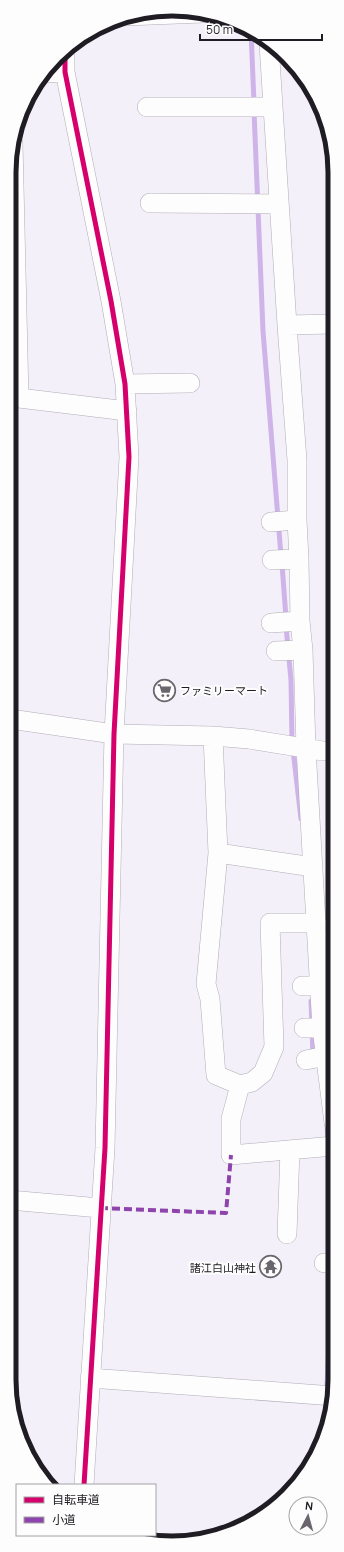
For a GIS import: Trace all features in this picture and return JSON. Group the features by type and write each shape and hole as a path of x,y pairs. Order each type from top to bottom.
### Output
{"street":[{"path":"268,49 261,107 267,204 287,325 297,460 293,520 287,559 300,650 297,747 307,867 309,923 312,954 311,986 313,1028 326,1056 328,1073"},
{"path":"65,59 65,72 111,302 125,384 128,457 114,734 105,1148 100,1208 84,1484"},
{"path":"52,73 65,72"},
{"path":"147,107 261,107"},
{"path":"150,203 267,204"},
{"path":"16,270 19,398 127,411"},
{"path":"287,325 328,324"},
{"path":"125,384 190,383"},
{"path":"271,522 293,520"},
{"path":"271,623 297,621"},
{"path":"276,651 300,650"},
{"path":"16,720 114,734 213,736 248,739 328,750"},
{"path":"213,736 218,853 206,984 210,999 216,1075 240,1085 252,1082 263,1073 274,1047 270,923 309,923"},
{"path":"218,853 307,867"},
{"path":"306,1060 326,1056"},
{"path":"240,1085 231,1119 230,1155 328,1147"},
{"path":"287,1234 290,1150"},
{"path":"16,1201 100,1208"},
{"path":"90,1378 327,1396"}],"waterway":[{"path":"251,38 254,103"},
{"path":"254,111 263,331 281,556"},
{"path":"282,564 286,618"},
{"path":"286,626 291,680 292,742"},
{"path":"293,750 301,819"},
{"path":"311,1001 313,1055"},
{"path":"327,1123 328,1143"},
{"path":"326,1405 328,1364"}],"marked path":[{"path":"100,1208 226,1213 231,1155"}],"cycle path":[{"path":"65,59 65,72 111,301 125,384 129,457 114,734 105,1148 84,1484"}],"place":[{"name":"ファミリーマート","path":"165,690"},
{"name":"諸江白山神社","path":"271,1267"}]}
